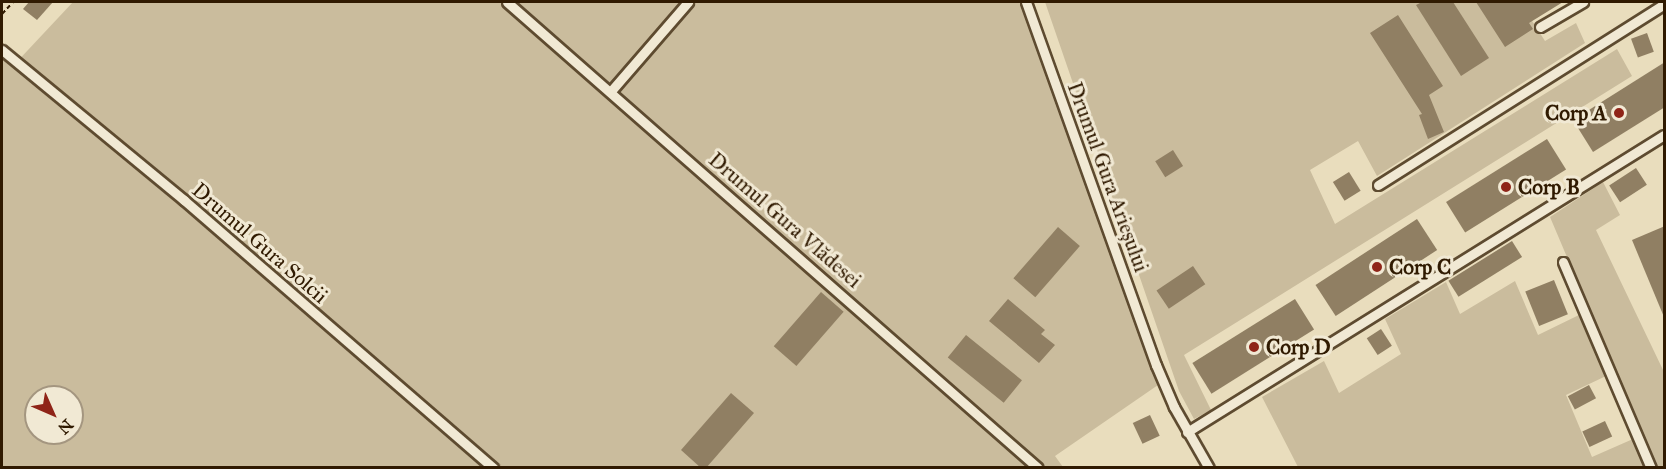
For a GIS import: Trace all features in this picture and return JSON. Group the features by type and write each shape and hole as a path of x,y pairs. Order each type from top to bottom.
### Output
{"street":[{"name":"Drumul Gura Vlădesei","path":"507,2 1038,468"},
{"path":"611,91 688,2"},
{"name":"Drumul Gura Arieșului","path":"1026,2 1156,364 1187,432 1209,468"},
{"path":"1540,27 1572,4 1583,2"},
{"path":"1378,186 1665,4"},
{"name":"Drumul Gura Solcii","path":"2,50 184,200 493,468"},
{"path":"1187,432 1665,135"},
{"path":"1563,262 1652,468"}],"path":[{"path":"2,14 12,2"}],"shaded area":[{"path":"73,2 1020,2 1158,385 1055,456 1063,467 2,467 2,56 13,66"},
{"path":"1045,2 1520,2 1545,41 1576,23 1585,43 1377,176 1358,141 1310,170 1335,224 1617,49 1632,76 1184,355 1211,410 1194,419 1179,391"},
{"path":"1603,182 1620,215 1596,230 1664,372 1664,467 1656,467 1550,217"},
{"path":"1515,281 1538,335 1579,315 1606,376 1566,395 1592,457 1633,439 1645,467 1298,467 1262,397 1324,361 1339,393 1401,354 1385,319 1446,282 1460,314"}],"building":[{"path":"29,2 53,2 37,20 23,9"},
{"path":"1422,2 1453,2 1489,58 1461,76 1416,5"},
{"path":"1476,2 1563,2 1529,23 1533,29 1505,47"},
{"path":"1398,15 1443,86 1429,95 1444,132 1428,139 1419,115 1422,114 1370,33"},
{"path":"1647,33 1654,52 1638,58 1631,39"},
{"name":"Corp A","path":"1665,62 1665,107 1593,152 1573,120"},
{"name":"Corp B","path":"1547,139 1566,170 1465,233 1446,202"},
{"path":"1173,150 1183,166 1165,177 1155,161"},
{"path":"1636,168 1647,185 1620,202 1609,185"},
{"path":"1349,172 1361,191 1345,201 1333,182"},
{"name":"Corp C","path":"1417,219 1437,250 1336,316 1316,285"},
{"path":"1665,226 1665,280 1664,317 1632,240"},
{"path":"1058,227 1080,246 1035,297 1013,278"},
{"path":"1512,241 1522,257 1458,297 1448,281"},
{"path":"1193,266 1205,284 1169,309 1157,291"},
{"path":"1554,280 1568,314 1539,326 1525,292"},
{"path":"821,292 844,312 796,366 774,346"},
{"path":"1008,299 1045,330 1041,334 1055,345 1039,363 989,321"},
{"name":"Corp D","path":"1295,299 1314,330 1211,394 1192,363"},
{"path":"1381,329 1392,346 1378,355 1367,338"},
{"path":"966,335 1022,380 1004,403 948,358"},
{"path":"1589,385 1596,398 1575,410 1568,396"},
{"path":"731,393 754,413 706,468 701,468 681,450"},
{"path":"1150,415 1160,436 1143,444 1133,423"},
{"path":"1605,421 1612,436 1590,447 1582,432"}],"place":[{"name":"Corp A","path":"1619,113"},
{"name":"Corp B","path":"1506,187"},
{"name":"Corp C","path":"1377,267"},
{"name":"Corp D","path":"1254,347"}]}
